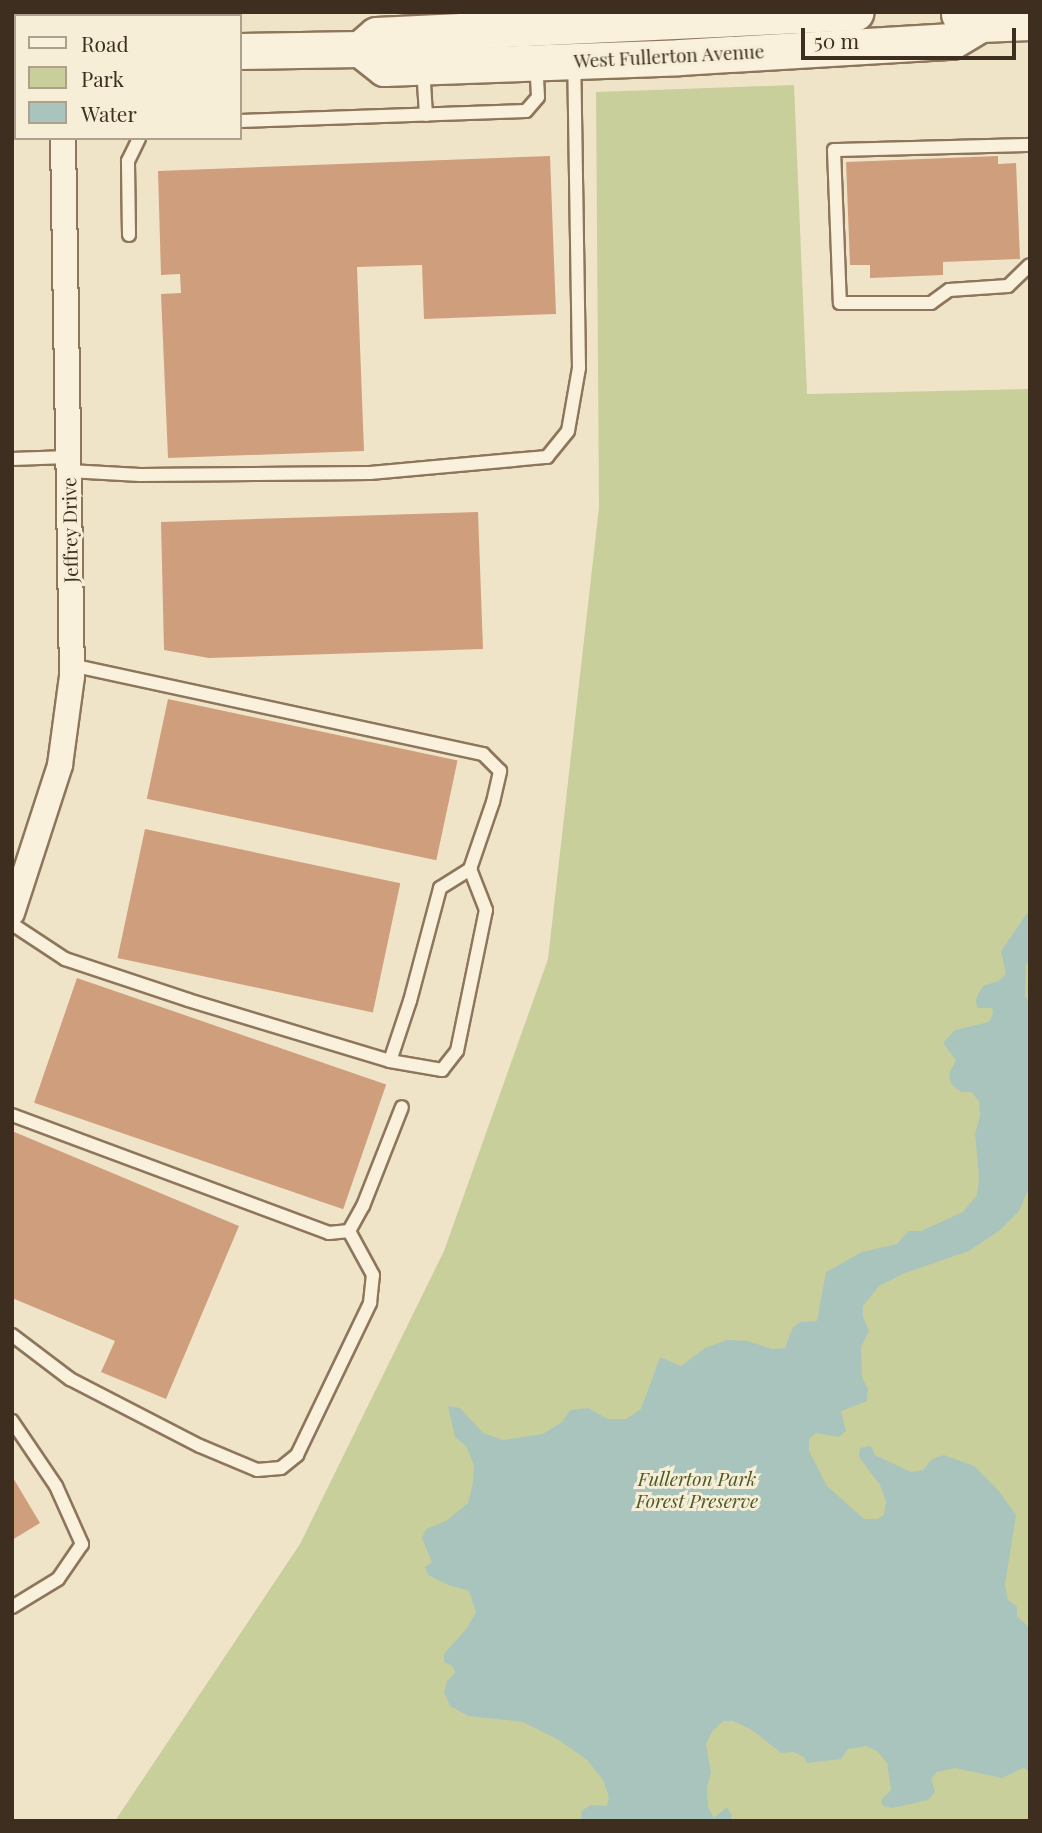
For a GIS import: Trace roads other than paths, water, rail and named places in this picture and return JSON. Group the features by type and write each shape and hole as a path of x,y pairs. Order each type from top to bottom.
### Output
{"street":[{"name":"West Fullerton Avenue","path":"360,49 376,35 855,12"},
{"name":"West Fullerton Avenue","path":"242,51 360,49 384,68 424,67 952,41 968,18 1030,22"},
{"name":"Jeffrey Drive","path":"12,913 60,765 72,665 64,140"}],"lane":[{"path":"12,459 140,474 370,473 547,457 568,432 579,368 574,61"},
{"path":"242,121 526,111 538,97 536,62"},
{"path":"424,67 426,115"},
{"path":"129,235 128,162 138,140"},
{"path":"1030,145 834,150 840,303 931,303 948,290 1008,286 1030,265"},
{"path":"72,665 483,754 499,771 493,802 470,869 440,888 410,1001 390,1061"},
{"path":"12,924 65,959 188,1000 390,1061 442,1070 457,1051 486,910 470,869"},
{"path":"349,1231 363,1206 402,1107"},
{"path":"12,1115 306,1226 329,1233 349,1231"},
{"path":"12,1335 70,1379 200,1446 257,1470 281,1468 297,1455 370,1303 373,1275 349,1231"},
{"path":"12,1421 56,1486 82,1544 58,1579 12,1608"}],"water":[{"path":"1030,909 1030,957 1026,965 1025,996 1030,1004 1029,1188 1019,1211 1000,1230 969,1251 905,1273 879,1286 863,1306 863,1317 869,1331 861,1347 862,1377 868,1389 867,1401 841,1411 846,1431 839,1437 816,1433 809,1439 809,1451 827,1486 864,1519 877,1519 884,1515 886,1501 880,1485 859,1457 860,1448 871,1446 875,1455 911,1472 923,1470 932,1459 944,1455 974,1466 998,1490 1016,1515 1005,1585 1008,1600 1017,1607 1017,1616 1030,1628 1030,1771 1023,1768 1002,1778 955,1768 937,1772 931,1779 935,1792 928,1800 893,1808 883,1806 881,1800 891,1790 887,1763 877,1751 866,1746 848,1749 841,1759 807,1763 804,1757 793,1752 781,1753 752,1730 733,1721 724,1721 713,1730 706,1744 711,1773 707,1787 708,1807 714,1818 727,1807 732,1816 730,1821 582,1821 581,1811 591,1805 607,1806 609,1797 603,1780 587,1760 559,1740 523,1722 468,1716 450,1706 444,1692 447,1681 455,1673 453,1666 444,1662 444,1654 467,1628 476,1612 469,1591 428,1575 425,1567 432,1562 422,1538 426,1529 446,1521 468,1503 473,1482 474,1465 466,1446 455,1437 448,1406 460,1408 483,1433 503,1440 543,1434 562,1422 570,1410 588,1408 608,1419 626,1419 641,1409 660,1357 681,1366 705,1348 727,1340 748,1341 772,1349 785,1348 793,1327 801,1322 817,1321 826,1272 862,1252 897,1244 908,1231 921,1231 963,1212 977,1195 979,1178 975,1134 980,1116 979,1101 971,1092 961,1092 951,1084 949,1074 956,1060 943,1043 955,1030 989,1022 993,1014 992,1008 977,1008 976,999 983,986 998,981 1006,974 1001,951"}],"park label":[{"name":"Fullerton Park Forest Preserve","path":"697,1490"}]}
